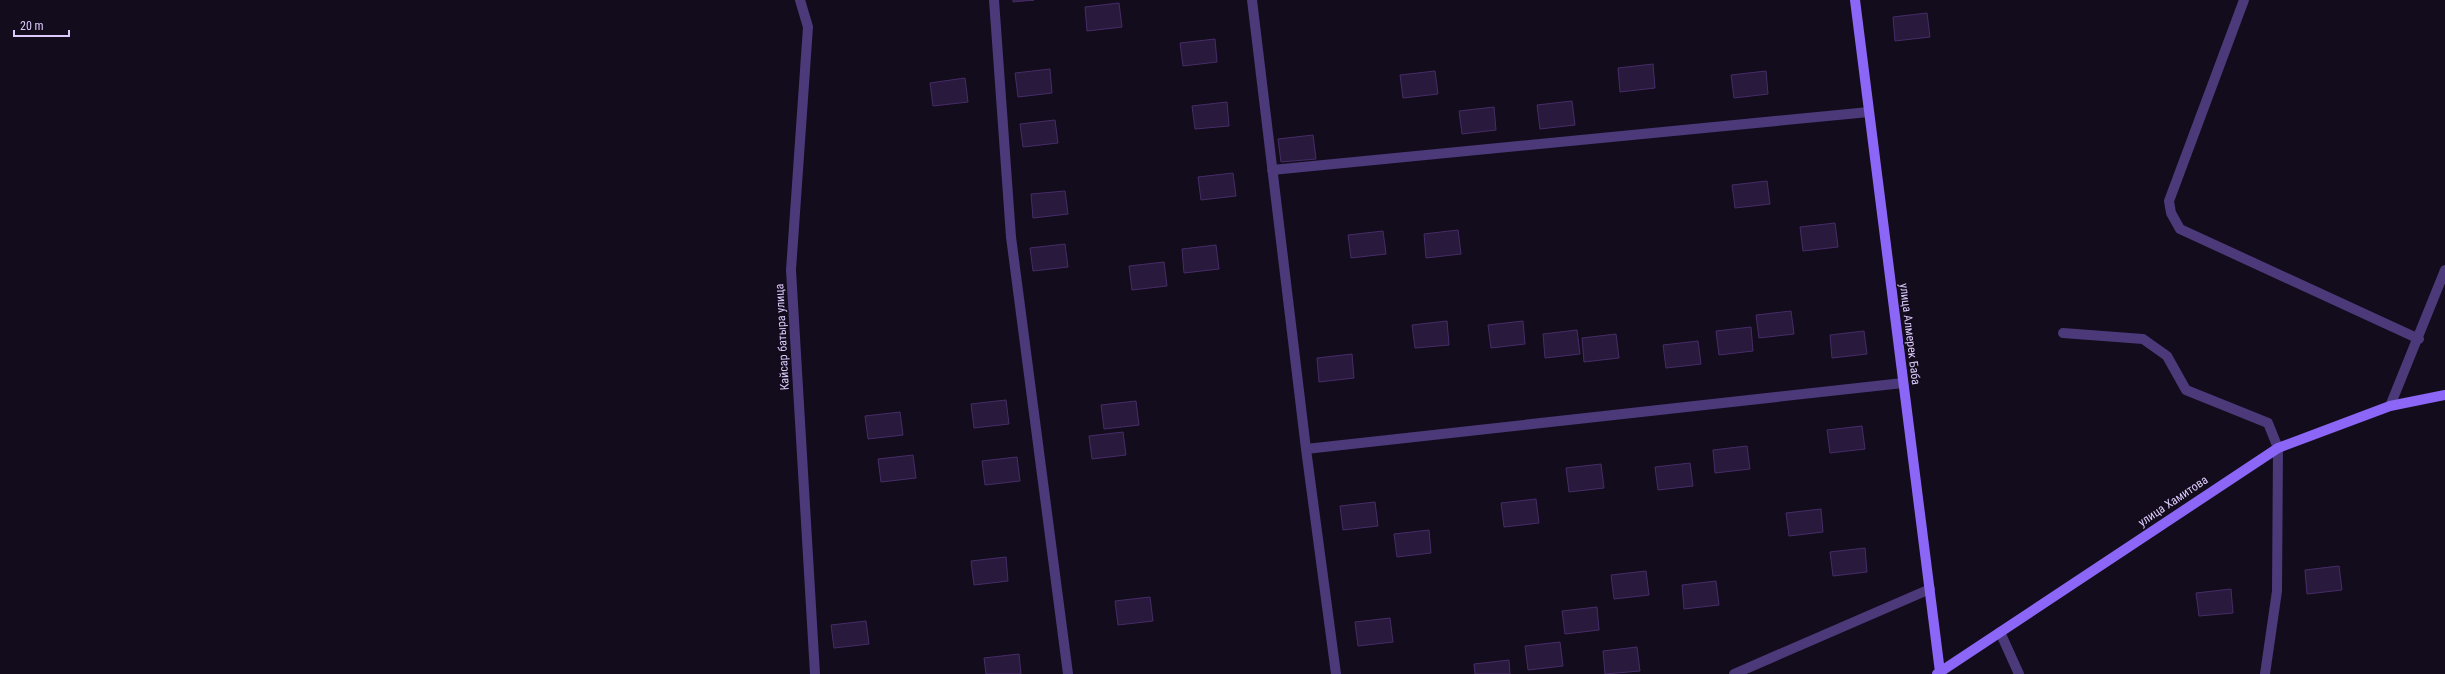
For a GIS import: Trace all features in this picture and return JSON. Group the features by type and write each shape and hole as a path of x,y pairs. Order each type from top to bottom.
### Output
{"street":[{"name":"Кайсар батыра улица","path":"800,0 808,27 791,270 815,674"},
{"path":"994,0 1011,237 1068,674"},
{"path":"1252,0 1306,449 1336,674"},
{"name":"улица Алмерек Баба","path":"1855,0 1930,589 1939,673"},
{"path":"2244,0 2170,201 2171,214 2180,228 2419,339"},
{"path":"1272,170 1869,112"},
{"path":"2390,406 2419,339 2445,270"},
{"path":"2063,333 2143,339 2168,356 2186,390 2268,423 2278,448 2277,591 2265,674"},
{"path":"1306,449 1903,383"},
{"name":"улица Хамитова","path":"1939,673 2278,448 2390,406 2445,395"},
{"path":"1734,674 1930,589"},
{"path":"2000,632 2019,674"}],"building":[{"path":"1013,0 1034,0 1013,2"},
{"path":"1119,3 1122,27 1087,31 1085,7"},
{"path":"1927,13 1930,37 1895,41 1893,17"},
{"path":"1215,39 1217,62 1183,66 1180,43"},
{"path":"1653,64 1655,88 1620,92 1618,68"},
{"path":"1050,69 1052,93 1018,97 1015,73"},
{"path":"1435,71 1438,94 1403,98 1400,75"},
{"path":"1766,71 1768,94 1734,98 1731,75"},
{"path":"965,78 968,102 933,106 930,83"},
{"path":"1572,101 1575,125 1540,129 1537,105"},
{"path":"1227,102 1229,126 1195,129 1192,106"},
{"path":"1494,107 1496,130 1462,134 1459,111"},
{"path":"1055,120 1058,143 1023,147 1020,124"},
{"path":"1313,135 1316,159 1281,162 1278,139"},
{"path":"1233,173 1236,196 1201,200 1198,177"},
{"path":"1767,181 1770,204 1735,208 1732,185"},
{"path":"1065,191 1068,214 1033,218 1031,194"},
{"path":"1835,223 1838,247 1803,251 1800,227"},
{"path":"1458,230 1461,254 1426,258 1424,234"},
{"path":"1383,231 1386,254 1351,258 1348,235"},
{"path":"1065,244 1068,267 1033,271 1030,248"},
{"path":"1216,245 1219,269 1184,273 1182,249"},
{"path":"1164,262 1167,286 1132,290 1129,266"},
{"path":"1791,311 1794,334 1759,338 1756,315"},
{"path":"1447,321 1449,345 1415,348 1412,325"},
{"path":"1523,321 1525,344 1491,348 1488,325"},
{"path":"1751,327 1753,351 1719,355 1716,331"},
{"path":"1577,330 1580,354 1545,358 1543,334"},
{"path":"1864,331 1867,354 1832,358 1830,335"},
{"path":"1616,334 1619,358 1584,362 1582,338"},
{"path":"1698,341 1701,364 1666,368 1663,345"},
{"path":"1352,354 1354,378 1319,382 1317,358"},
{"path":"1006,400 1009,424 974,428 971,404"},
{"path":"1136,401 1139,425 1104,429 1101,405"},
{"path":"900,412 903,435 868,439 865,416"},
{"path":"1862,426 1865,449 1830,453 1827,430"},
{"path":"1123,432 1126,455 1092,459 1089,436"},
{"path":"1747,446 1750,469 1715,473 1713,450"},
{"path":"913,455 916,478 881,482 878,459"},
{"path":"1017,457 1020,481 985,485 982,461"},
{"path":"1690,463 1693,486 1658,490 1655,467"},
{"path":"1601,464 1604,488 1569,492 1566,468"},
{"path":"1536,499 1539,523 1504,527 1501,503"},
{"path":"1375,502 1378,526 1343,530 1340,506"},
{"path":"1821,509 1823,532 1789,536 1786,513"},
{"path":"1429,530 1431,553 1397,557 1394,534"},
{"path":"1865,548 1867,572 1833,576 1830,552"},
{"path":"1006,557 1008,581 974,585 971,561"},
{"path":"2339,566 2342,590 2307,594 2305,570"},
{"path":"1646,571 1649,595 1614,599 1611,575"},
{"path":"1716,581 1719,605 1684,609 1682,585"},
{"path":"2231,589 2233,613 2199,616 2196,593"},
{"path":"1150,597 1153,621 1118,625 1115,601"},
{"path":"1597,607 1599,630 1565,634 1562,611"},
{"path":"1390,618 1393,642 1358,646 1355,622"},
{"path":"866,621 869,644 834,648 831,625"},
{"path":"1560,642 1563,666 1528,670 1525,646"},
{"path":"1637,647 1640,671 1605,674 1603,651"},
{"path":"1019,654 1021,674 986,674 984,658"},
{"path":"1509,660 1510,674 1475,674 1474,664"}]}
